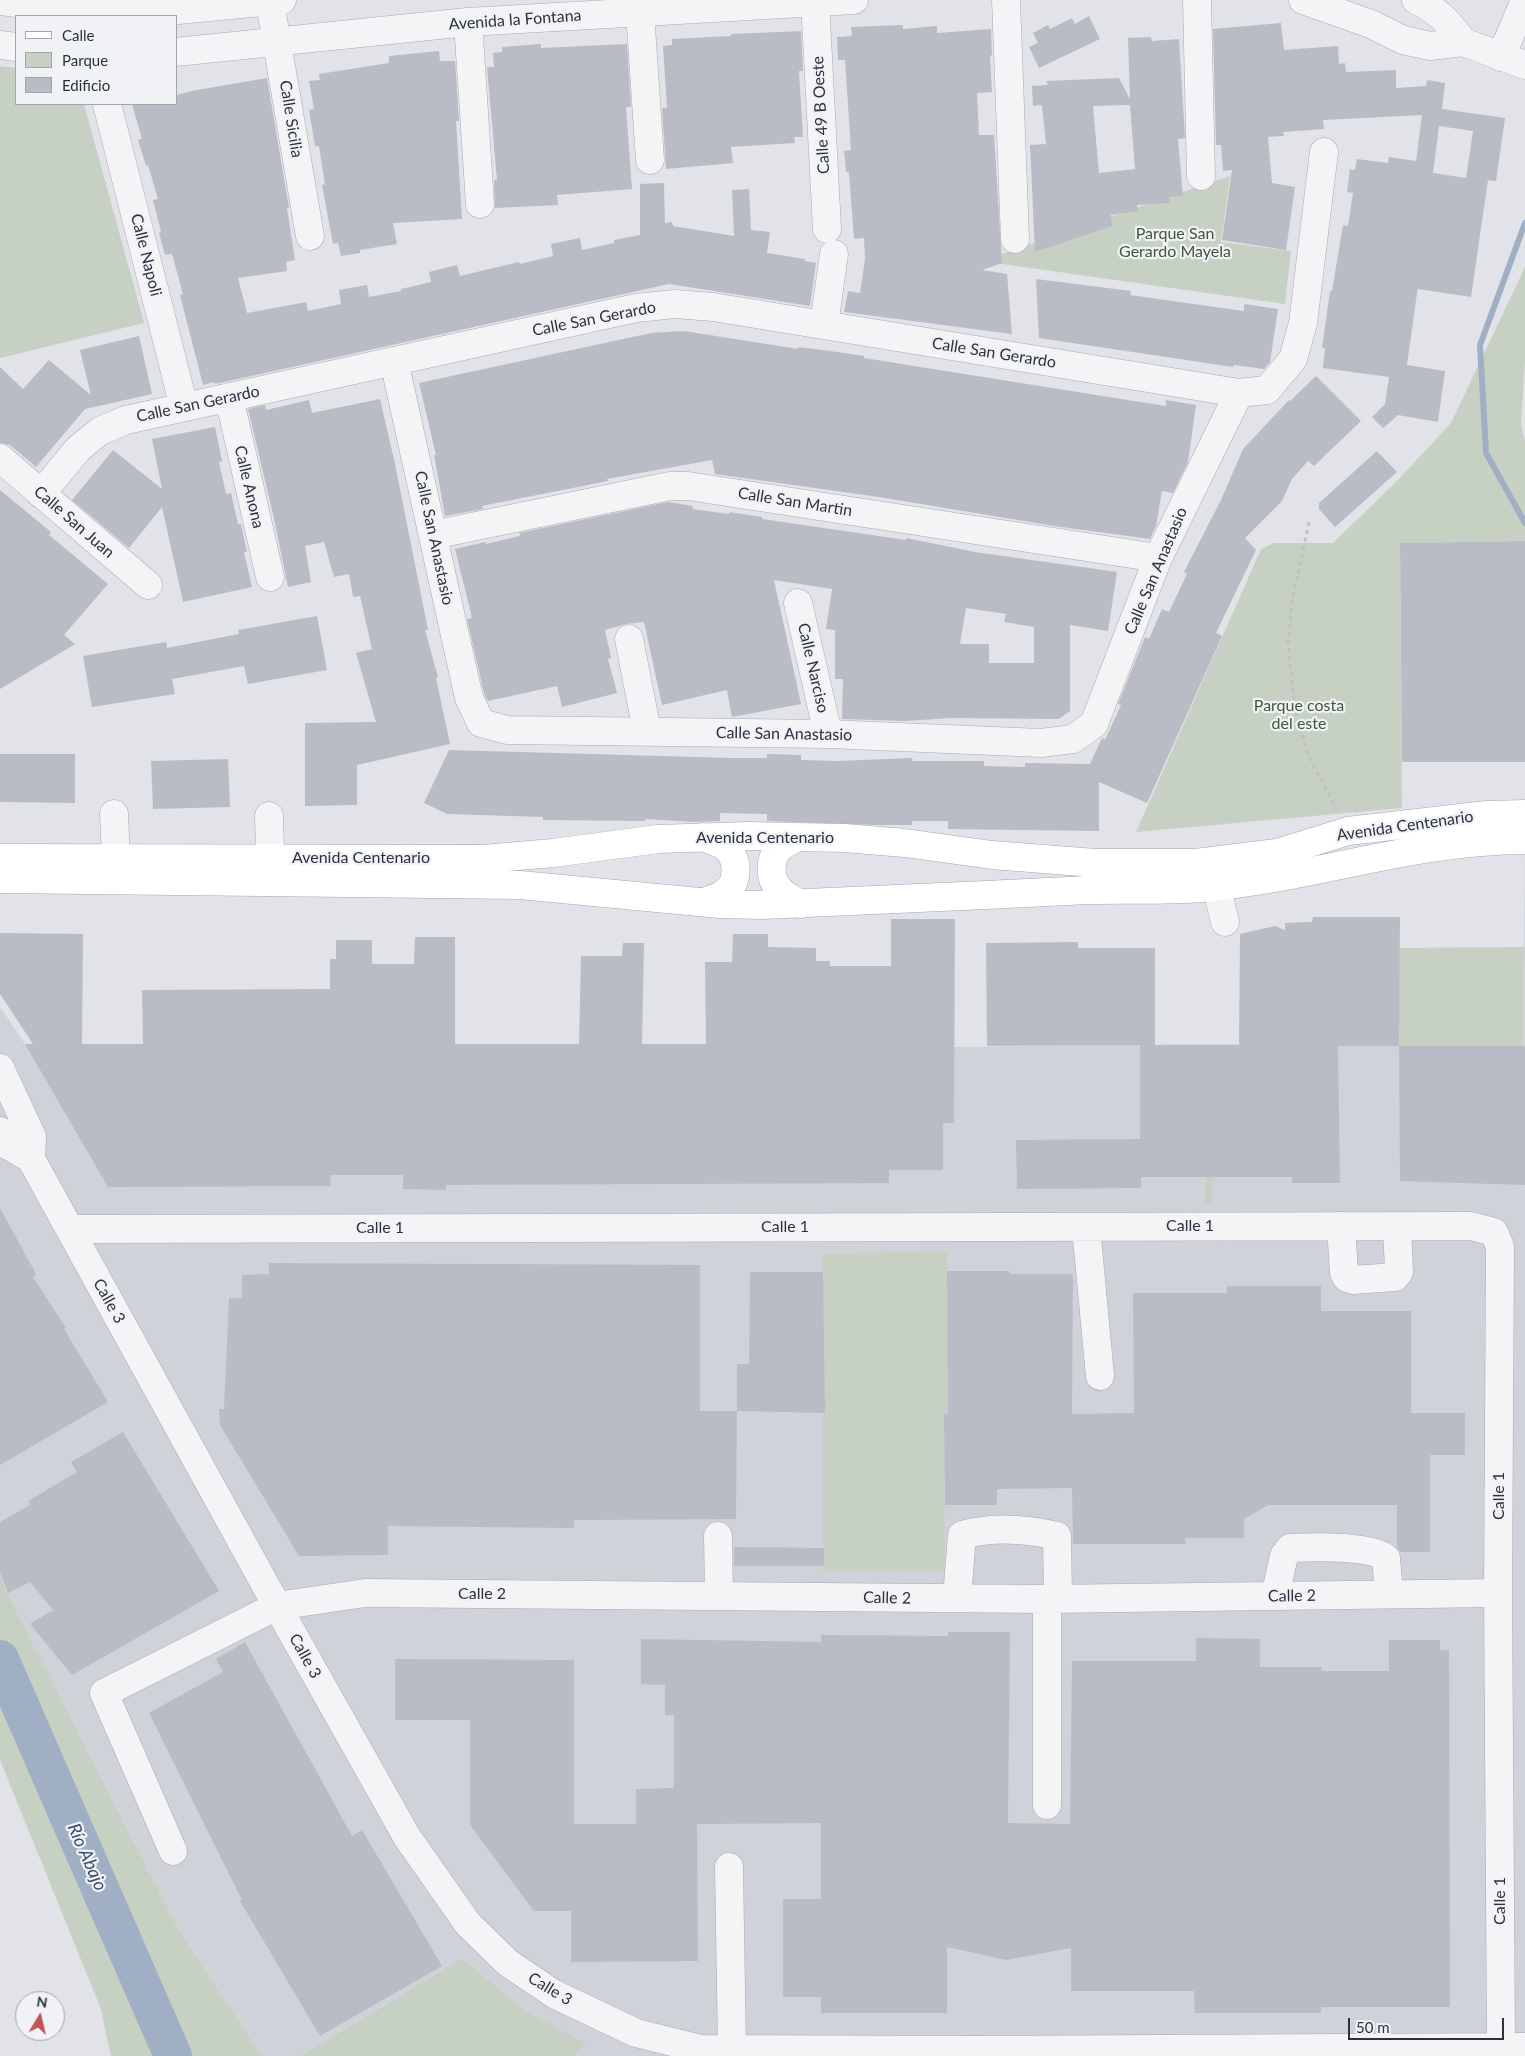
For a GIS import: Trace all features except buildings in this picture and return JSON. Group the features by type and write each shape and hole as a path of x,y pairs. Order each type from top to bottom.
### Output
{"main road":[{"name":"Avenida Centenario","path":"0,879 270,870 483,858 552,853 658,840 748,836 845,838 905,843 992,855 1095,863 1196,863 1277,853 1348,831 1487,815 1525,814"},
{"path":"702,837 724,845 731,854 736,866 733,884 724,894 703,902"},
{"path":"796,838 777,851 773,859 771,876 779,890 800,904"},
{"name":"Avenida Centenario","path":"0,858 116,858 270,870 520,885 703,902 762,905 1216,886 1399,853 1489,840 1525,840"}],"street":[{"name":"Avenida la Fontana","path":"178,52 279,43 468,22 854,0"},
{"path":"1006,0 1015,239"},
{"path":"1196,0 1200,176"},
{"path":"1303,0 1371,24 1403,40 1430,46 1463,42 1513,61 1525,0"},
{"path":"1416,0 1427,5 1451,24 1463,42"},
{"path":"0,1 85,14 168,11 276,1"},
{"name":"Calle Sicilia","path":"276,1 279,43 310,236"},
{"name":"Calle 49 B Oeste","path":"815,1 830,241 824,325"},
{"path":"640,12 650,160"},
{"path":"468,22 480,204"},
{"path":"0,45 15,47"},
{"name":"Calle Napoli","path":"106,105 184,407"},
{"name":"Calle San Gerardo","path":"41,494 78,449 100,431 126,420 636,308 675,304 713,307 1239,393 1267,390 1293,359 1302,323 1324,152"},
{"name":"Calle San Anastasio","path":"394,361 469,698 482,723 507,730 828,734 1041,743 1073,739 1094,724 1158,558 1239,393"},
{"name":"Calle Anona","path":"229,397 270,577"},
{"name":"Calle San Juan","path":"0,458 148,585"},
{"name":"Calle San Martin","path":"433,535 670,486 688,486 1158,558"},
{"name":"Calle Narciso","path":"798,603 828,734"},
{"path":"628,638 647,731"},
{"path":"114,814 116,858"},
{"path":"269,816 270,870"},
{"path":"1216,886 1225,922"},
{"name":"Calle 3","path":"0,1068 32,1137 31,1159"},
{"name":"Calle 3","path":"0,1131 10,1146 31,1159 277,1606 407,1837 468,1924 508,1963 554,1994 636,2033 702,2050 1181,2052 1513,2047"},
{"path":"1341,1226 1344,1272 1348,1278 1353,1280 1395,1277 1399,1272 1397,1226"},
{"name":"Calle 1","path":"70,1230 1471,1226 1494,1232 1500,1246 1498,1593 1513,2047"},
{"path":"1086,1227 1100,1376"},
{"path":"957,1598 962,1535 984,1529 1042,1532 1057,1536 1053,1599 1047,1805"},
{"path":"718,1536 719,1596"},
{"path":"1275,1596 1284,1556 1290,1548 1306,1547 1364,1550 1380,1553 1386,1558 1389,1594"},
{"name":"Calle 2","path":"173,1851 104,1693 277,1606 365,1593 1053,1599 1498,1593"},
{"path":"729,1867 732,2050"}],"path":[{"path":"1309,522 1292,602 1288,643 1295,709 1308,755 1348,831"}],"shaded area":[{"path":"1525,854 1525,2056 262,2056 180,1932 7,1593 0,1575 0,1007 25,1044 642,1044 955,1047 1212,1044 1523,1046"}],"green space":[{"path":"0,66 15,68 15,105 84,105 144,323 0,358"},
{"name":"Parque San Gerardo Mayela","path":"1230,176 1221,242 1291,251 1285,304 981,261"},
{"name":"Parque costa del este","path":"1525,267 1525,359 1521,425 1525,441 1525,541 1400,543 1402,808 1136,832 1261,549 1274,543 1333,543 1398,480 1451,423"},
{"path":"1524,947 1523,1046 1399,1046 1399,948"},
{"path":"1212,1044 1212,1203 1205,1203 1205,1045"},
{"path":"947,1251 948,1414 944,1414 945,1571 823,1571 823,1254"},
{"path":"0,1575 7,1593 180,1932 262,2056 111,2056 101,2009 0,1760"},
{"path":"462,1959 523,2009 586,2044 573,2056 301,2056"}],"waterway":[{"path":"1525,223 1480,345 1486,453 1525,523"},
{"name":"Río Abajo","path":"0,1659 173,2056"}]}
